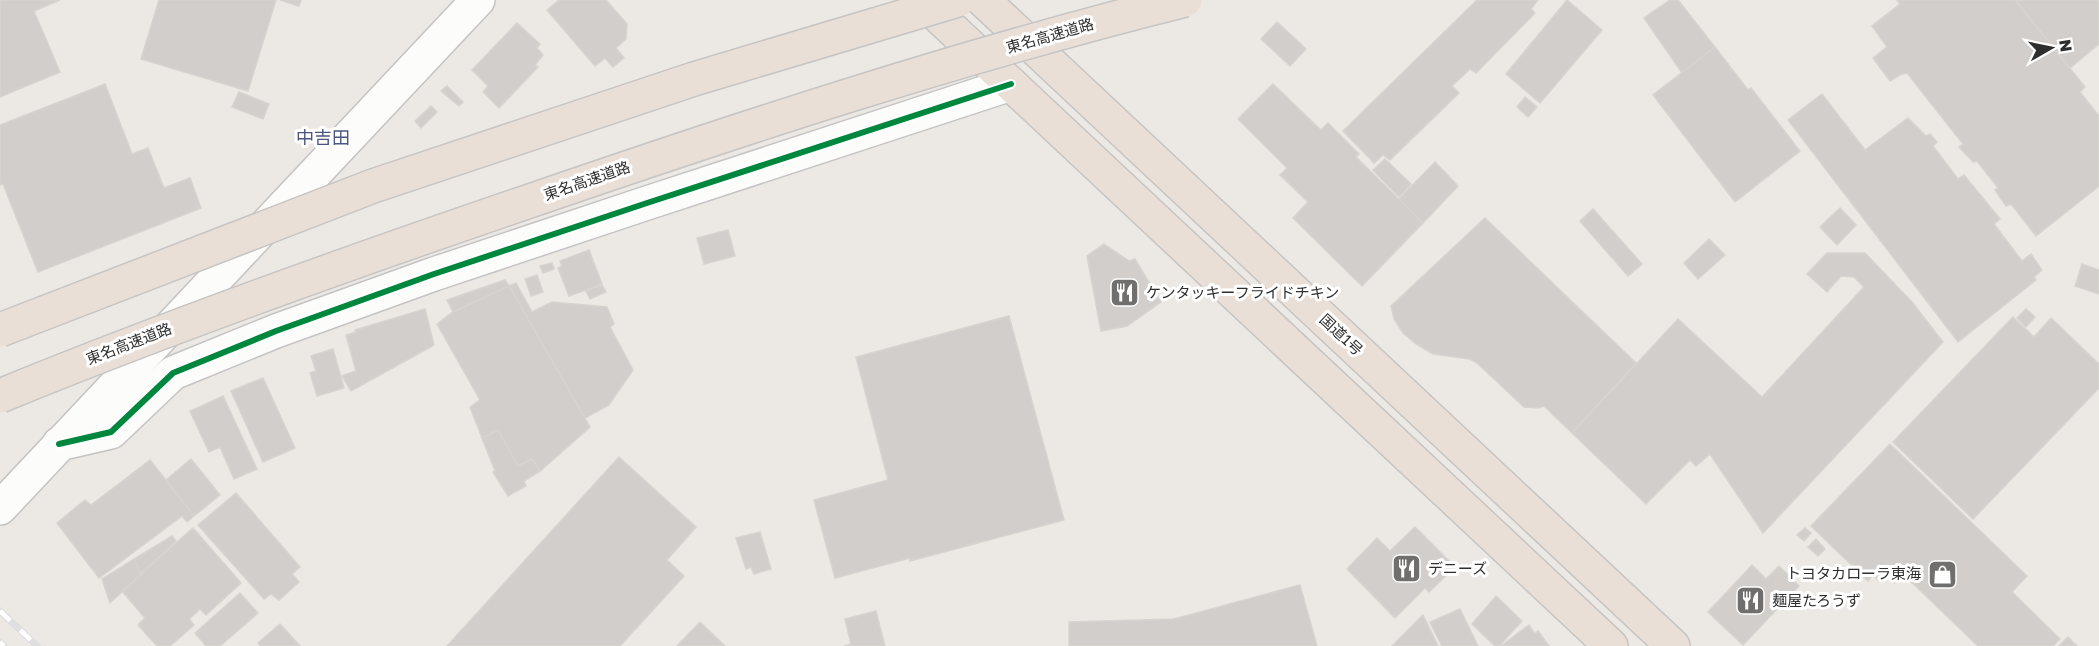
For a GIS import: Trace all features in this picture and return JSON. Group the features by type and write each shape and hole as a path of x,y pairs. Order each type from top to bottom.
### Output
{"highway":[{"path":"921,0 1611,646"},
{"path":"0,330 373,186 694,79 958,0"},
{"name":"国道1号","path":"983,0 1669,645"},
{"name":"東名高速道路","path":"0,396 157,333 392,248 702,142 1068,29 1185,0"}],"street":[{"path":"0,508 478,0"},
{"path":"59,444 111,432 173,373 276,331 434,274 1011,84"}],"building":[{"path":"0,0 60,0 34,11 60,72 0,97"},
{"path":"159,0 276,0 248,91 141,59"},
{"path":"280,0 301,0 299,6"},
{"path":"559,0 606,0 627,24 626,39 616,48 624,58 613,67 605,58 595,66 547,10"},
{"path":"1477,0 1538,0 1531,9 1535,13 1476,73 1470,69 1452,86 1459,93 1390,160 1383,155 1374,163 1343,131"},
{"path":"1567,0 1602,30 1540,103 1506,74"},
{"path":"1670,0 1678,0 1715,47 1682,73 1644,18"},
{"path":"1897,0 2015,0 2085,87 2080,92 2099,116 2099,186 2036,236 2011,204 2006,206 1995,190 1998,188 1977,161 1973,162 1959,147 1963,144 1907,73 1890,81 1873,58 1887,47 1872,26 1900,4"},
{"path":"2015,0 2099,0 2099,44 2070,68"},
{"path":"1277,22 1306,49 1290,66 1261,39"},
{"path":"517,23 540,44 537,48 543,55 535,65 538,67 499,108 483,92 488,86 472,70"},
{"path":"1715,47 1748,90 1751,88 1800,151 1735,202 1653,95"},
{"path":"105,84 132,154 148,148 164,188 190,178 201,208 38,272 3,184 0,185 0,125"},
{"path":"1273,84 1321,130 1328,123 1359,154 1356,157 1423,223 1362,286 1293,218 1308,202 1280,175 1287,168 1238,119"},
{"path":"447,86 463,102 459,106 441,91"},
{"path":"239,92 269,104 263,119 232,107"},
{"path":"1822,94 1865,150 1908,118 1926,136 1930,134 1937,142 1933,146 1958,179 1964,175 2000,219 1994,224 2022,261 2031,254 2042,270 2034,277 2036,280 1958,342 1788,120"},
{"path":"1525,97 1537,107 1528,117 1517,107"},
{"path":"431,106 437,112 421,128 415,121"},
{"path":"1385,159 1411,184 1399,197 1373,170"},
{"path":"1435,162 1458,186 1423,223 1399,199"},
{"path":"1840,208 1856,225 1837,245 1820,227"},
{"path":"1593,209 1642,264 1628,276 1580,221"},
{"path":"1485,218 1636,363 1572,433 1544,406 1524,407 1470,359 1433,354 1416,344 1403,333 1394,319 1391,306"},
{"path":"728,230 735,256 704,264 697,238"},
{"path":"1709,239 1725,255 1698,279 1684,263"},
{"path":"1104,244 1129,261 1135,259 1161,302 1127,326 1101,331 1087,256"},
{"path":"589,250 602,284 569,296 558,268 562,266 560,261"},
{"path":"1827,253 1865,253 1912,302 1943,342 1763,533 1710,454 1696,466 1690,460 1646,504 1572,433 1678,319 1762,397 1864,287 1854,277 1841,276 1827,292 1807,274"},
{"path":"552,263 554,269 543,273 540,266"},
{"path":"2082,264 2099,270 2099,294 2075,286"},
{"path":"537,275 543,292 531,296 525,279"},
{"path":"505,280 509,286 453,312 447,300"},
{"path":"516,283 532,312 552,302 607,307 614,324 610,327 633,370 609,405 585,418 509,286"},
{"path":"602,285 606,292 590,299 586,291"},
{"path":"509,286 590,427 540,471 532,459 518,466 498,430 482,438 470,407 480,400 437,324 453,312"},
{"path":"425,309 434,345 351,391 342,376 356,371 346,335 356,332 355,330"},
{"path":"2026,309 2035,317 2026,327 2017,318"},
{"path":"1009,316 1064,520 910,561 910,558 835,578 814,500 888,480 856,357"},
{"path":"2013,317 2034,337 2051,318 2099,364 2099,388 1973,519 1893,442"},
{"path":"333,349 344,388 317,396 310,373 316,371 311,356"},
{"path":"263,378 295,448 263,462 231,391"},
{"path":"223,396 257,469 234,479 220,447 209,452 190,411"},
{"path":"498,430 518,466 532,459 540,471 524,481 526,486 508,496 493,472 495,471 482,438"},
{"path":"1890,444 2027,576 2012,592 2060,639 2053,646 1978,646 1903,574 1894,583 1885,575 1879,581 1873,575 1868,581 1811,526"},
{"path":"619,457 696,527 667,560 684,576 620,646 447,646"},
{"path":"191,459 220,495 194,516 166,480"},
{"path":"150,460 194,516 187,522 182,516 99,578 57,523 85,500 91,505"},
{"path":"236,493 300,567 292,574 299,582 279,600 271,594 264,599 198,525"},
{"path":"1415,527 1455,567 1429,592 1425,588 1395,618 1347,569 1377,538 1390,551"},
{"path":"193,528 241,583 206,615 200,609 189,619 194,625 170,646 157,646 138,625 145,618 122,591"},
{"path":"1805,528 1811,533 1804,541 1797,535"},
{"path":"760,532 771,569 754,574 751,567 746,569 736,538"},
{"path":"172,536 176,541 141,574 134,559"},
{"path":"1816,539 1825,549 1818,556 1808,547"},
{"path":"134,559 141,574 110,603 102,579"},
{"path":"1752,565 1766,579 1779,566 1799,586 1743,645 1708,612"},
{"path":"1300,585 1317,646 1069,646 1069,622 1174,619"},
{"path":"240,593 258,613 220,646 206,646 195,633"},
{"path":"1496,596 1522,621 1499,646 1495,646 1472,624"},
{"path":"1460,609 1478,646 1442,646 1430,622"},
{"path":"876,611 885,646 844,646 851,644 845,619"},
{"path":"1423,615 1438,646 1392,646"},
{"path":"700,622 725,646 677,646"},
{"path":"280,624 300,646 260,646 258,643"},
{"path":"1529,625 1535,634 1538,631 1549,646 1501,646"},
{"path":"2068,637 2077,646 2059,646"}],"railway":[{"path":"0,611 37,646"},
{"path":"0,642 4,646"}],"cycle path":[{"path":"59,444 111,432 173,373 276,331 434,274 1011,84"}],"place":[{"name":"ケンタッキーフライドチキン","path":"1125,293"},
{"name":"デニーズ","path":"1407,569"},
{"name":"トヨタカローラ東海","path":"1942,574"},
{"name":"麺屋たろうず","path":"1751,601"}],"district":[{"name":"中吉田","path":"323,138"}]}
